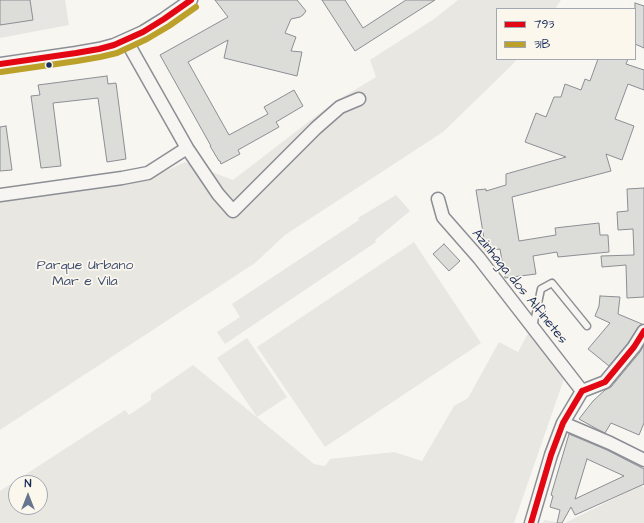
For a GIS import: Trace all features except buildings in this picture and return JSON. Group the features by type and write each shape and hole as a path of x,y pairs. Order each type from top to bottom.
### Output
{"street":[{"path":"0,64 99,49 126,40 143,32 191,0"},
{"path":"126,40 187,148 218,194 233,211 316,128 340,107 360,99"},
{"path":"0,195 148,173 187,148"},
{"name":"Azinhaga dos Alfinetes","path":"438,199 443,217 479,258 582,391"},
{"path":"531,523 563,423 582,391 605,382 634,347 644,331"},
{"path":"563,423 610,442 644,460"}],"lane":[{"path":"533,327 541,289 552,283 587,326"}],"shaded area":[{"path":"0,0 65,0 69,25 0,38"},
{"path":"396,195 410,211 375,240 376,242 225,344 217,332 240,317 232,304 359,220 358,218"}],"green space":[{"name":"Parque Urbano Mar e Vila","path":"458,0 561,0 556,8 496,8 496,60 516,60 443,132 285,235 255,263 0,430 0,202 150,178 185,162 233,180 333,103 376,77 370,60 434,19"},
{"path":"414,242 481,343 325,447 257,347"},
{"path":"530,330 565,376 514,523 0,523 0,491 8,486 8,515 48,515 48,475 25,475 125,410 129,415 151,400 151,394 193,365 314,464 325,466 330,459 394,452 422,461 454,406 468,398 499,342 518,352"},
{"path":"247,338 287,397 257,417 217,358"},
{"path":"641,485 644,488 644,523 565,523"},
{"path":"544,520 565,523 543,523"}],"transit line":[{"name":"793","path":"0,64 76,53 114,45 143,32 191,0"},
{"name":"31B","path":"1,72 77,61 117,53 147,39 196,7"},
{"name":"793","path":"582,391 605,382 634,347 644,331"},
{"name":"793","path":"531,523 551,455 563,423 582,391"}]}
